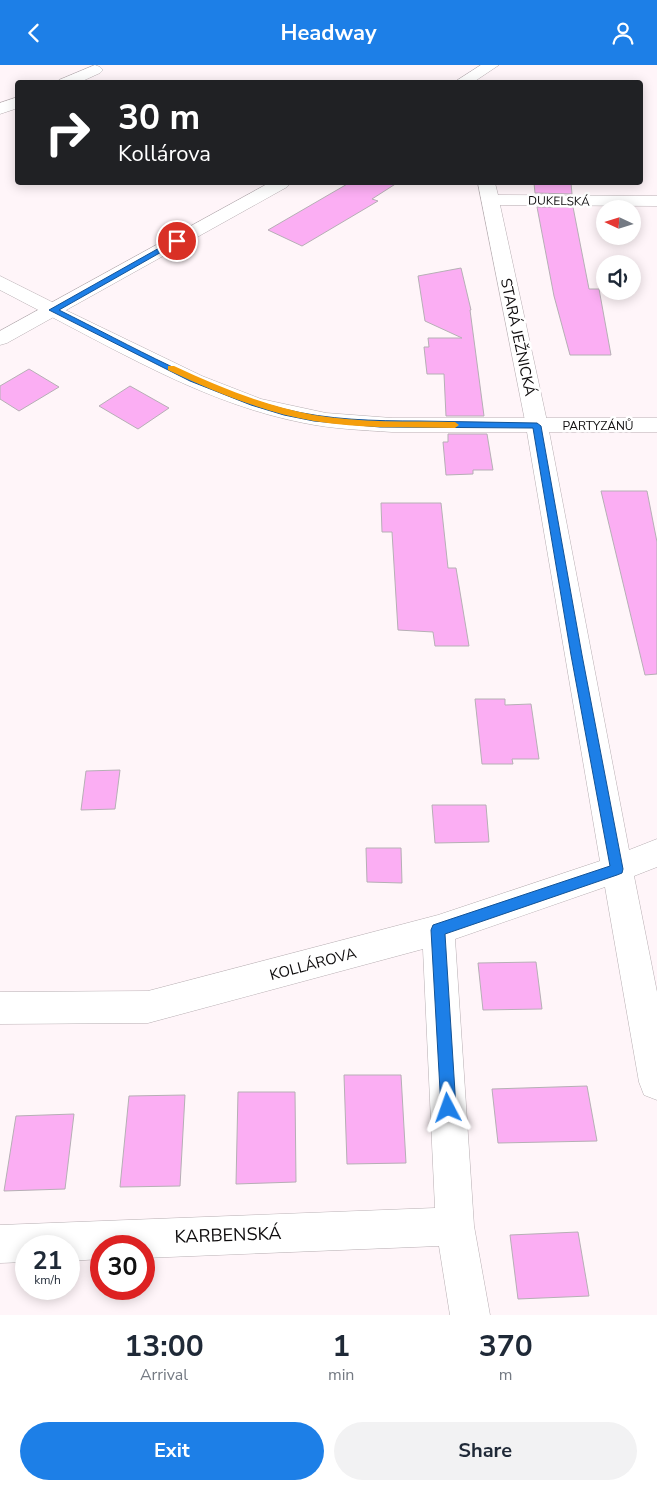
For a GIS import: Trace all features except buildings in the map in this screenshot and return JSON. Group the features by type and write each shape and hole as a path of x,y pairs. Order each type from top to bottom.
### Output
{"street":[{"path":"465,80 492,65"},
{"path":"71,80 95,70"},
{"path":"0,109 15,102"},
{"path":"0,339 277,185"},
{"name":"DUKELSKÁ","path":"489,191 657,201"},
{"name":"STARÁ JEŽNICKÁ","path":"489,191 537,426 576,655 657,1082"},
{"name":"PARTYZÁNŮ","path":"0,282 16,299 53,310 194,379 254,403 284,412 314,418 380,424 657,425"},
{"name":"KOLLÁROVA","path":"0,1008 148,1007 438,930 617,869 657,853"},
{"path":"438,930 456,1226 470,1315"},
{"name":"KARBENSKÁ","path":"0,1244 456,1226"}],"slow traffic":[{"path":"171,368 222,392 284,412 314,418 380,424 455,425"}],"route":[{"path":"177,241 53,310 222,392 284,412 314,418 380,424 537,426 576,655 617,869 438,930 448,1108"}]}
